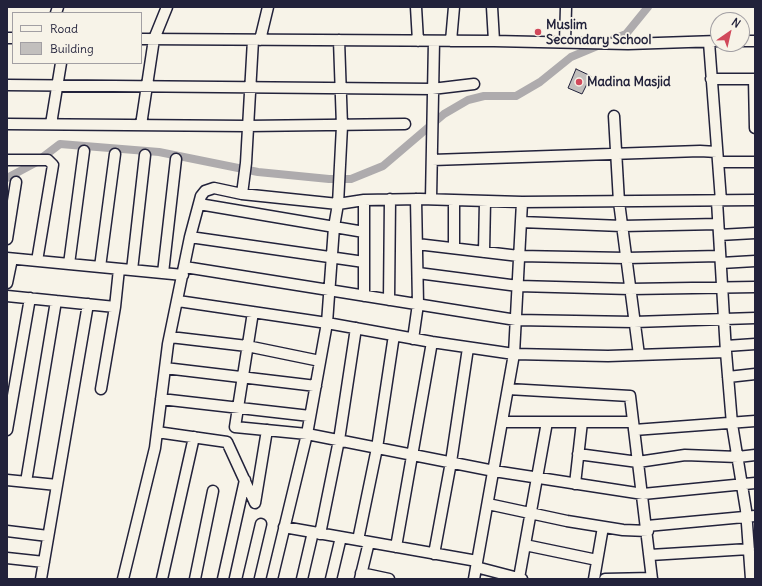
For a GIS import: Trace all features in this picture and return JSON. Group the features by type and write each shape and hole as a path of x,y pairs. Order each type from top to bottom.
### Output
{"street":[{"path":"140,125 154,39 167,7"},
{"path":"242,194 250,87 257,40 268,7"},
{"path":"416,7 418,41"},
{"path":"451,41 454,7"},
{"path":"492,7 494,41"},
{"path":"565,42 566,7"},
{"path":"142,39 494,41 628,44 710,42"},
{"path":"272,579 307,434 327,323 334,227 338,204 342,126 339,40"},
{"path":"431,199 434,41"},
{"path":"713,52 712,79 719,201 720,259 728,377 732,423 742,484 751,517 753,568 751,579"},
{"path":"51,124 60,64"},
{"path":"712,79 754,79 755,128"},
{"path":"7,85 432,89 474,84"},
{"path":"614,116 619,202 639,355"},
{"path":"7,124 248,126 406,124"},
{"path":"70,264 84,151"},
{"path":"100,267 115,154"},
{"path":"432,160 616,154 717,157 755,162"},
{"path":"132,270 145,156"},
{"path":"163,273 176,159"},
{"path":"7,160 48,160 53,165 37,261"},
{"path":"7,239 16,182"},
{"path":"123,579 154,456 170,336 190,237 200,196 205,191 214,188 242,194 338,204 364,200 390,199 522,202 755,200"},
{"path":"389,300 390,199"},
{"path":"413,339 418,304 416,199"},
{"path":"364,200 364,296"},
{"path":"454,200 454,248"},
{"path":"484,252 485,201"},
{"path":"474,579 514,354 522,202"},
{"path":"199,204 364,232"},
{"path":"521,222 719,230 755,233"},
{"path":"190,237 364,262"},
{"path":"417,244 519,256 720,259 755,261"},
{"path":"7,283 10,259 163,273 184,271 330,290 516,320 634,322 755,318"},
{"path":"101,389 115,307 119,269"},
{"path":"418,273 518,286 630,289 722,289 755,287"},
{"path":"7,296 115,307"},
{"path":"7,430 30,298"},
{"path":"26,482 56,301"},
{"path":"178,301 327,323 413,339 514,354 639,355 726,349 755,344"},
{"path":"41,579 88,304"},
{"path":"253,312 235,427 307,434 494,471 643,494 755,483"},
{"path":"302,579 317,533 339,440 356,328"},
{"path":"358,540 377,448 394,335"},
{"path":"170,336 247,346 320,361"},
{"path":"396,547 414,455 432,342"},
{"path":"434,554 451,462 468,348"},
{"path":"165,368 316,386"},
{"path":"728,377 755,374"},
{"path":"508,389 630,396 652,578 604,579"},
{"path":"161,399 310,416"},
{"path":"503,422 582,422 634,426 755,421"},
{"path":"284,527 434,554 477,564 521,579 530,513 547,422"},
{"path":"575,484 582,422"},
{"path":"157,432 227,442 255,503 267,430"},
{"path":"162,579 194,437"},
{"path":"578,454 638,462 684,455 738,457 755,455"},
{"path":"7,480 57,485"},
{"path":"223,579 244,480"},
{"path":"195,579 213,491"},
{"path":"488,504 603,527 647,528 751,517"},
{"path":"248,579 260,524"},
{"path":"594,579 603,527"},
{"path":"7,531 48,536"},
{"path":"331,579 341,537"},
{"path":"369,542 360,576 389,579"},
{"path":"650,555 751,544"},
{"path":"525,545 597,560"},
{"path":"7,558 44,562"}],"building":[{"name":"Madina Masjid","path":"576,69 591,76 582,94 568,88"}],"waterway":[{"path":"7,178 35,163 60,144 159,152 258,172 329,179 351,179 383,166 444,114 468,100 484,96 516,96 540,82 571,57 626,34 648,7"}],"place":[{"name":"Muslim Secondary School","path":"538,32"},
{"name":"Madina Masjid","path":"579,82"}]}
